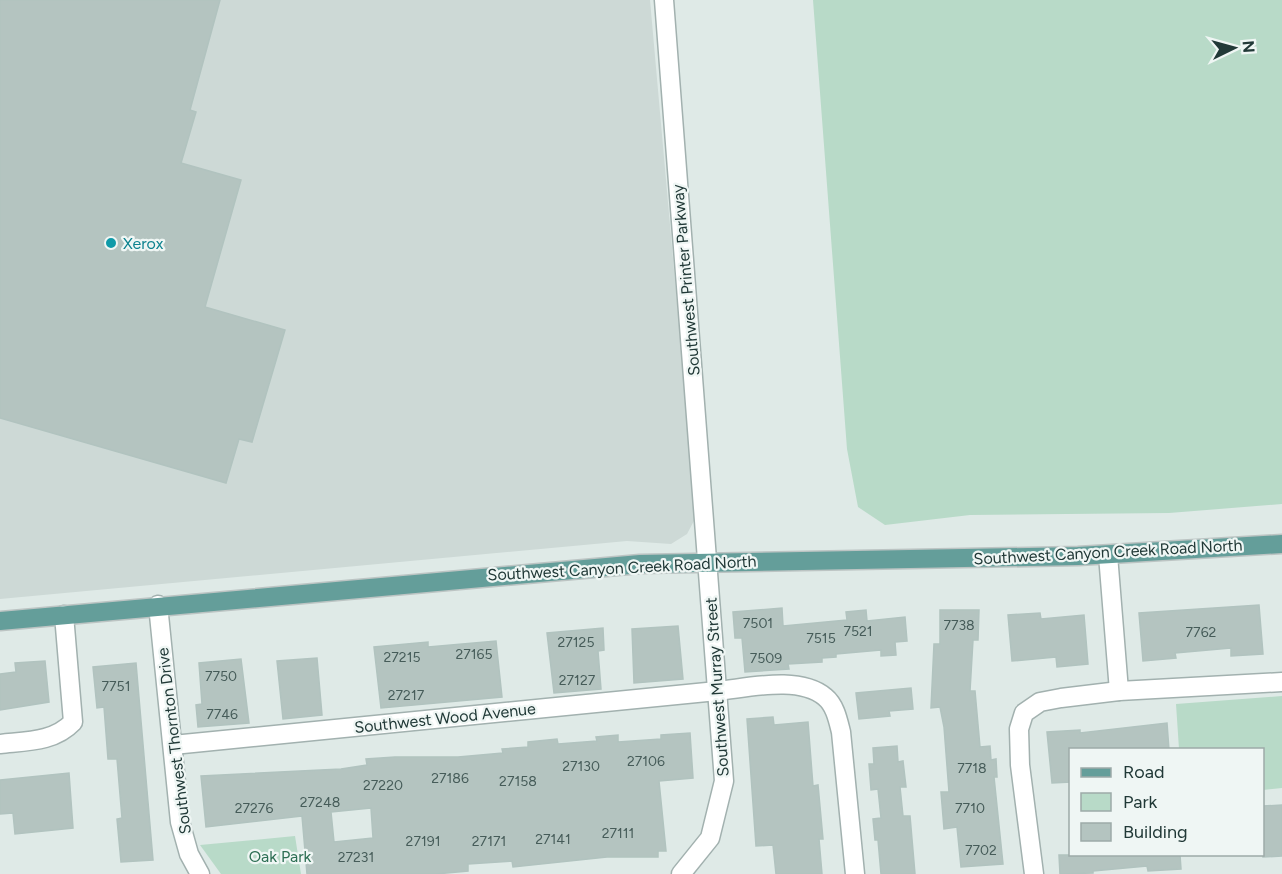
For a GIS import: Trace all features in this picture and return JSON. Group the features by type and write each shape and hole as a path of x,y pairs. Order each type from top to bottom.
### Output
{"main road":[{"name":"Southwest Canyon Creek Road North","path":"0,621 571,568 709,561 1108,555 1282,544"}],"street":[{"name":"Southwest Printer Parkway","path":"664,0 709,561"},
{"path":"1108,555 1119,692"},
{"name":"Southwest Murray Street","path":"681,874 710,838 724,781 709,561"},
{"name":"Southwest Thornton Drive","path":"158,605 180,822 189,854 200,874"},
{"path":"0,744 45,739 63,733 73,722 64,615"},
{"path":"1034,874 1020,765 1019,729 1024,713 1040,702 1119,692 1282,681"},
{"path":"717,691 791,686 813,690 826,698 836,714 841,732 855,874"},
{"name":"Southwest Wood Avenue","path":"173,745 717,691"}],"shaded area":[{"name":"Xerox","path":"0,0 650,0 696,517 687,534 671,544 627,541 0,599"}],"green space":[{"path":"813,0 1282,0 1282,504 1169,513 970,515 885,525 858,507 847,449"},
{"path":"1282,696 1282,788 1264,790 1264,748 1179,748 1176,704"},
{"name":"Oak Park","path":"295,836 301,874 221,874 200,845"}],"building":[{"name":"Xerox","path":"0,0 220,0 190,110 196,112 181,163 241,180 205,307 285,330 252,442 239,439 226,483 0,418"},
{"path":"1259,605 1263,654 1231,656 1231,648 1175,653 1176,658 1143,661 1139,613"},
{"path":"782,608 783,626 847,620 846,612 866,610 867,621 905,617 907,641 895,642 896,655 881,656 881,650 836,654 836,657 822,658 822,662 788,664 789,669 745,672 742,638 735,638 733,612"},
{"path":"940,610 979,610 978,640 973,640 970,691 975,691 980,747 990,746 991,760 996,759 997,777 994,777 1003,864 961,867 957,827 944,829 941,792 949,792 944,727 940,707 931,708 934,644 940,644"},
{"path":"1040,613 1041,619 1084,615 1088,664 1057,667 1056,657 1012,661 1008,615"},
{"path":"678,626 683,679 634,683 632,629"},
{"path":"603,628 604,650 598,651 601,689 554,693 547,633"},
{"path":"496,641 502,697 381,708 374,647 428,642 428,647"},
{"path":"317,658 322,715 283,719 277,661"},
{"path":"241,659 249,723 198,727 196,705 202,704 199,663"},
{"path":"45,661 49,702 0,710 0,674 16,672 15,663"},
{"path":"136,663 153,860 121,862 117,819 122,818 117,759 108,759 104,707 97,708 93,667"},
{"path":"911,688 913,709 889,711 890,716 859,719 856,693"},
{"path":"773,717 774,725 808,722 813,786 818,785 823,839 819,839 822,874 776,874 773,845 756,846 747,719"},
{"path":"1167,723 1169,748 1069,748 1069,782 1052,783 1047,732 1080,730 1080,733"},
{"path":"690,733 693,778 659,781 666,851 658,851 658,857 607,857 513,867 512,861 468,864 468,871 436,874 307,874 302,816 206,827 201,776 341,769 367,765 366,759 458,757 503,753 502,749 528,747 528,742 557,739 558,744 597,741 596,737 618,735 618,742 661,739 661,735","holes":["371,808 373,838 334,842 331,812"]},
{"path":"897,746 898,762 903,761 906,787 900,787 903,816 910,816 915,874 881,874 878,840 875,840 873,819 881,818 878,789 871,790 869,764 874,764 873,748"},
{"path":"69,773 73,828 15,834 13,813 0,814 0,780"},
{"path":"1282,805 1282,856 1263,857 1264,806"},
{"path":"1059,855 1180,856 1181,869 1148,871 1147,866 1093,871 1093,873 1060,874"}],"place":[{"name":"Xerox","path":"111,243"}]}
